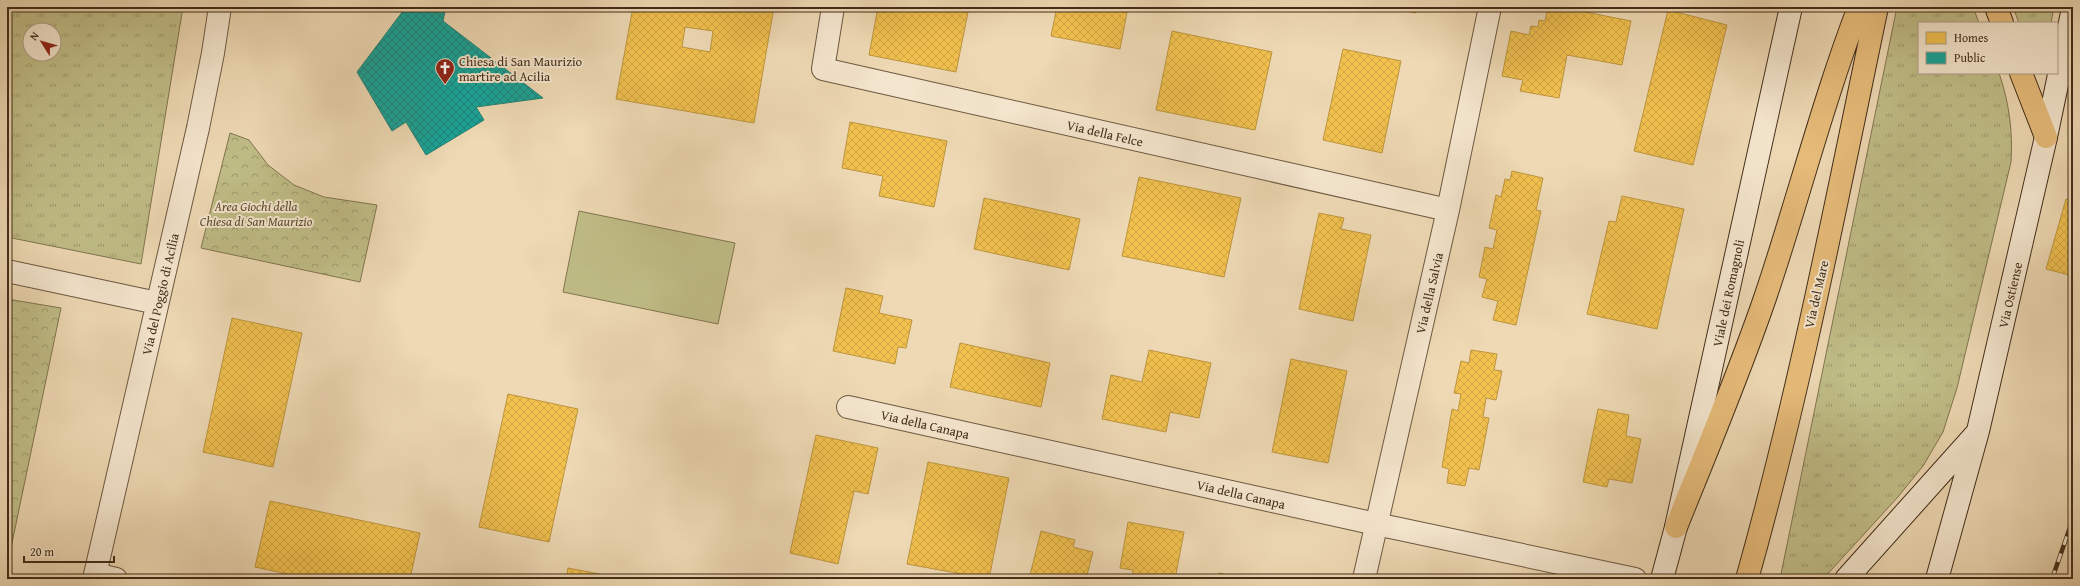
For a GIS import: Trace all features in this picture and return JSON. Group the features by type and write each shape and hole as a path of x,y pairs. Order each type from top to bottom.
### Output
{"main road":[{"path":"1676,527 1757,322 1796,203 1828,96 1859,7"},
{"name":"Via del Mare","path":"1747,579 1770,494 1834,214 1876,7"},
{"path":"1996,7 2002,22"},
{"path":"2021,74 2046,137"}],"street":[{"name":"Via del Poggio di Acilia","path":"94,577 202,108 220,7"},
{"name":"Via della Felce","path":"833,7 823,69 1448,210"},
{"name":"Via della Salvia","path":"1364,579 1448,210 1490,7"},
{"name":"Viale dei Romagnoli","path":"1662,579 1676,527 1791,7"},
{"name":"Via Ostiense","path":"1937,579 1978,431 2046,137 2073,8"},
{"path":"7,271 157,303"},
{"name":"Via della Canapa","path":"848,407 1376,524 1635,579"},
{"path":"1846,579 1978,431"},
{"path":"94,577 116,579"}],"green space":[{"path":"7,7 183,7 141,264 7,237"},
{"path":"1897,7 1973,7 1979,22 1918,22 1918,74 1999,74 2010,117 2011,162 1957,388 1943,432 1923,466 1897,498 1823,579 1780,579"},
{"path":"2013,7 2054,7 2051,22 2019,22"},
{"name":"Area Giochi della Chiesa di San Maurizio","path":"230,133 249,140 268,165 294,185 324,197 377,205 360,282 201,248"},
{"path":"579,211 735,243 718,324 563,292"},
{"path":"7,299 61,308 7,567"}],"building: Homes":[{"path":"633,7 774,7 754,123 616,99","holes":["685,27 713,31 710,52 682,47"]},
{"path":"878,7 969,7 956,72 869,55"},
{"path":"1057,7 1128,7 1120,49 1051,36"},
{"path":"1387,7 1417,7 1416,13"},
{"path":"1548,7 1560,7 1631,21 1622,65 1567,55 1559,98 1520,91 1523,80 1502,76 1511,31 1529,35 1531,26 1538,27 1539,20 1545,21"},
{"path":"1668,10 1727,25 1693,165 1634,151"},
{"path":"1172,31 1272,52 1255,130 1156,110"},
{"path":"1343,49 1401,61 1382,153 1323,140"},
{"path":"850,122 947,141 934,207 879,196 883,176 842,168"},
{"path":"1512,171 1543,178 1536,210 1541,211 1516,325 1493,320 1498,301 1482,297 1487,279 1479,277 1485,247 1493,249 1497,230 1489,228 1496,195 1501,197 1505,179 1510,180"},
{"path":"1139,177 1241,198 1224,277 1122,256"},
{"path":"1622,196 1684,209 1657,329 1587,314 1609,221 1616,222"},
{"path":"984,198 1080,219 1069,270 974,249"},
{"path":"2066,199 2073,201 2073,276 2046,269"},
{"path":"1319,213 1344,218 1341,229 1371,235 1353,321 1299,309"},
{"path":"846,288 883,296 879,313 912,320 906,348 898,347 895,364 833,351"},
{"path":"232,318 302,333 273,467 203,452"},
{"path":"960,343 1050,363 1041,407 950,387"},
{"path":"1149,350 1211,363 1199,418 1170,412 1166,432 1102,419 1111,375 1142,382"},
{"path":"1471,350 1497,354 1494,370 1502,371 1496,400 1486,398 1483,417 1489,418 1479,470 1469,468 1465,486 1447,483 1449,469 1442,467 1452,409 1458,411 1461,394 1454,393 1461,361 1469,363"},
{"path":"1291,359 1347,371 1328,463 1272,452"},
{"path":"508,394 578,409 549,542 479,527"},
{"path":"1598,409 1629,415 1626,436 1641,439 1632,483 1609,479 1607,487 1583,482"},
{"path":"816,435 878,448 868,494 854,491 838,564 790,553"},
{"path":"928,462 1009,478 989,579 907,564"},
{"path":"270,501 420,533 410,579 310,579 255,567"},
{"path":"1128,522 1184,532 1175,579 1132,579 1133,570 1120,568"},
{"path":"1041,531 1075,540 1073,547 1093,552 1086,579 1029,579"},
{"path":"568,568 625,579 566,579"},
{"path":"1219,573 1250,579 1218,579"},
{"path":"1416,576 1432,579 1416,579"}],"building: Public":[{"name":"Chiesa di San Maurizio martire ad Acilia","path":"406,7 446,7 443,21 543,98 476,107 484,120 426,155 406,122 392,131 357,72"}],"railway":[{"path":"2052,579 2073,519"},
{"path":"2069,579 2073,569"}],"place":[{"name":"Chiesa di San Maurizio martire ad Acilia","path":"445,85"}]}
